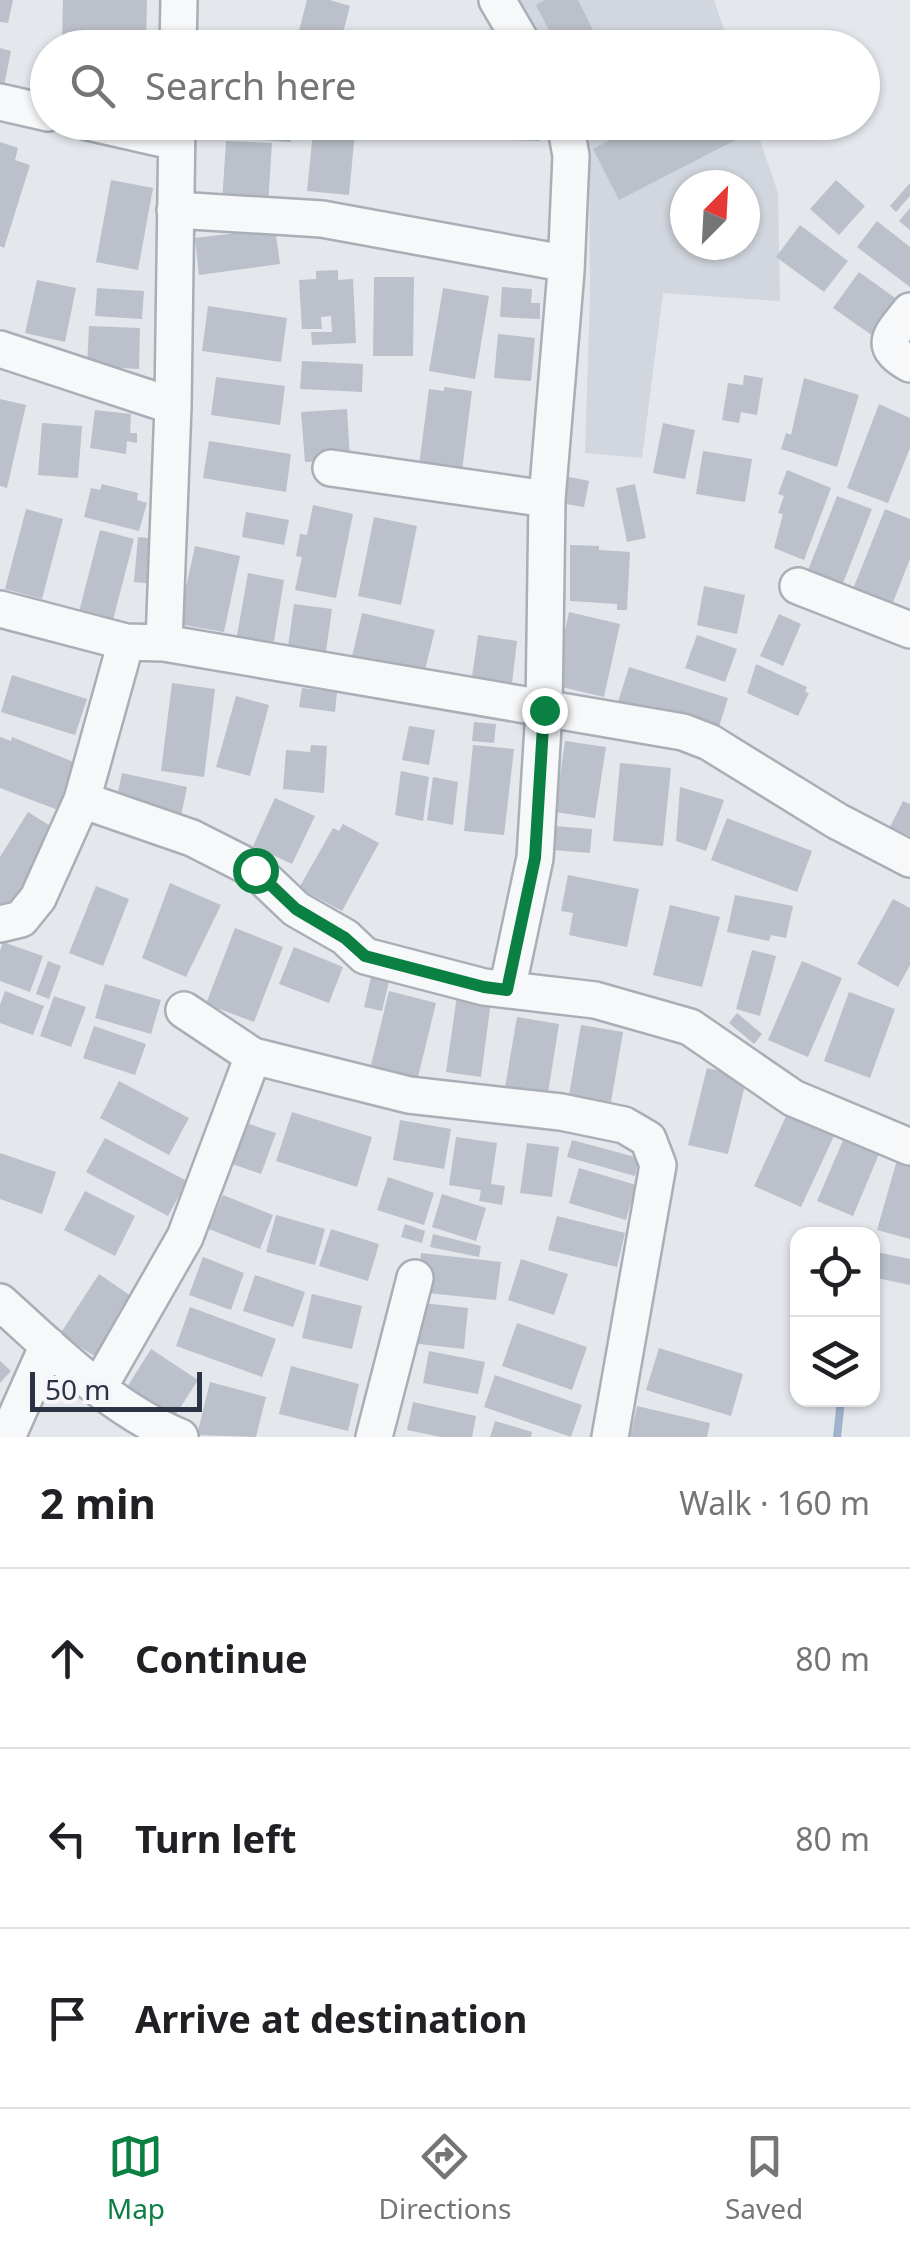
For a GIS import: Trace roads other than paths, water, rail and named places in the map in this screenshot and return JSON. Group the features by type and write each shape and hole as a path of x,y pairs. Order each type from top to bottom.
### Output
{"street":[{"path":"178,30 179,0"},
{"path":"497,0 514,30"},
{"path":"0,102 30,109"},
{"path":"164,643 177,140"},
{"path":"507,990 535,858 544,710 546,499 566,271 571,156 568,140"},
{"path":"175,210 322,219 552,261 566,271"},
{"path":"910,311 890,338 894,355 910,364"},
{"path":"0,350 173,406"},
{"path":"331,468 546,499"},
{"path":"798,586 910,630"},
{"path":"0,609 126,642 164,643 655,726 709,742 837,821 910,859"},
{"path":"0,924 20,919 38,898 82,800 126,642"},
{"path":"82,800 192,838 255,870 296,909 345,938 365,956 484,987 594,1000 690,1027 793,1098 910,1147"},
{"path":"184,1010 254,1056 409,1095 561,1112 624,1124 648,1139 658,1165 610,1437"},
{"path":"98,1388 186,1238 254,1056"},
{"path":"374,1437 415,1278"},
{"path":"0,1302 98,1388 148,1424 180,1437"},
{"path":"7,1437 48,1345"}],"waterway":[{"path":"837,1437 840,1407"}]}
